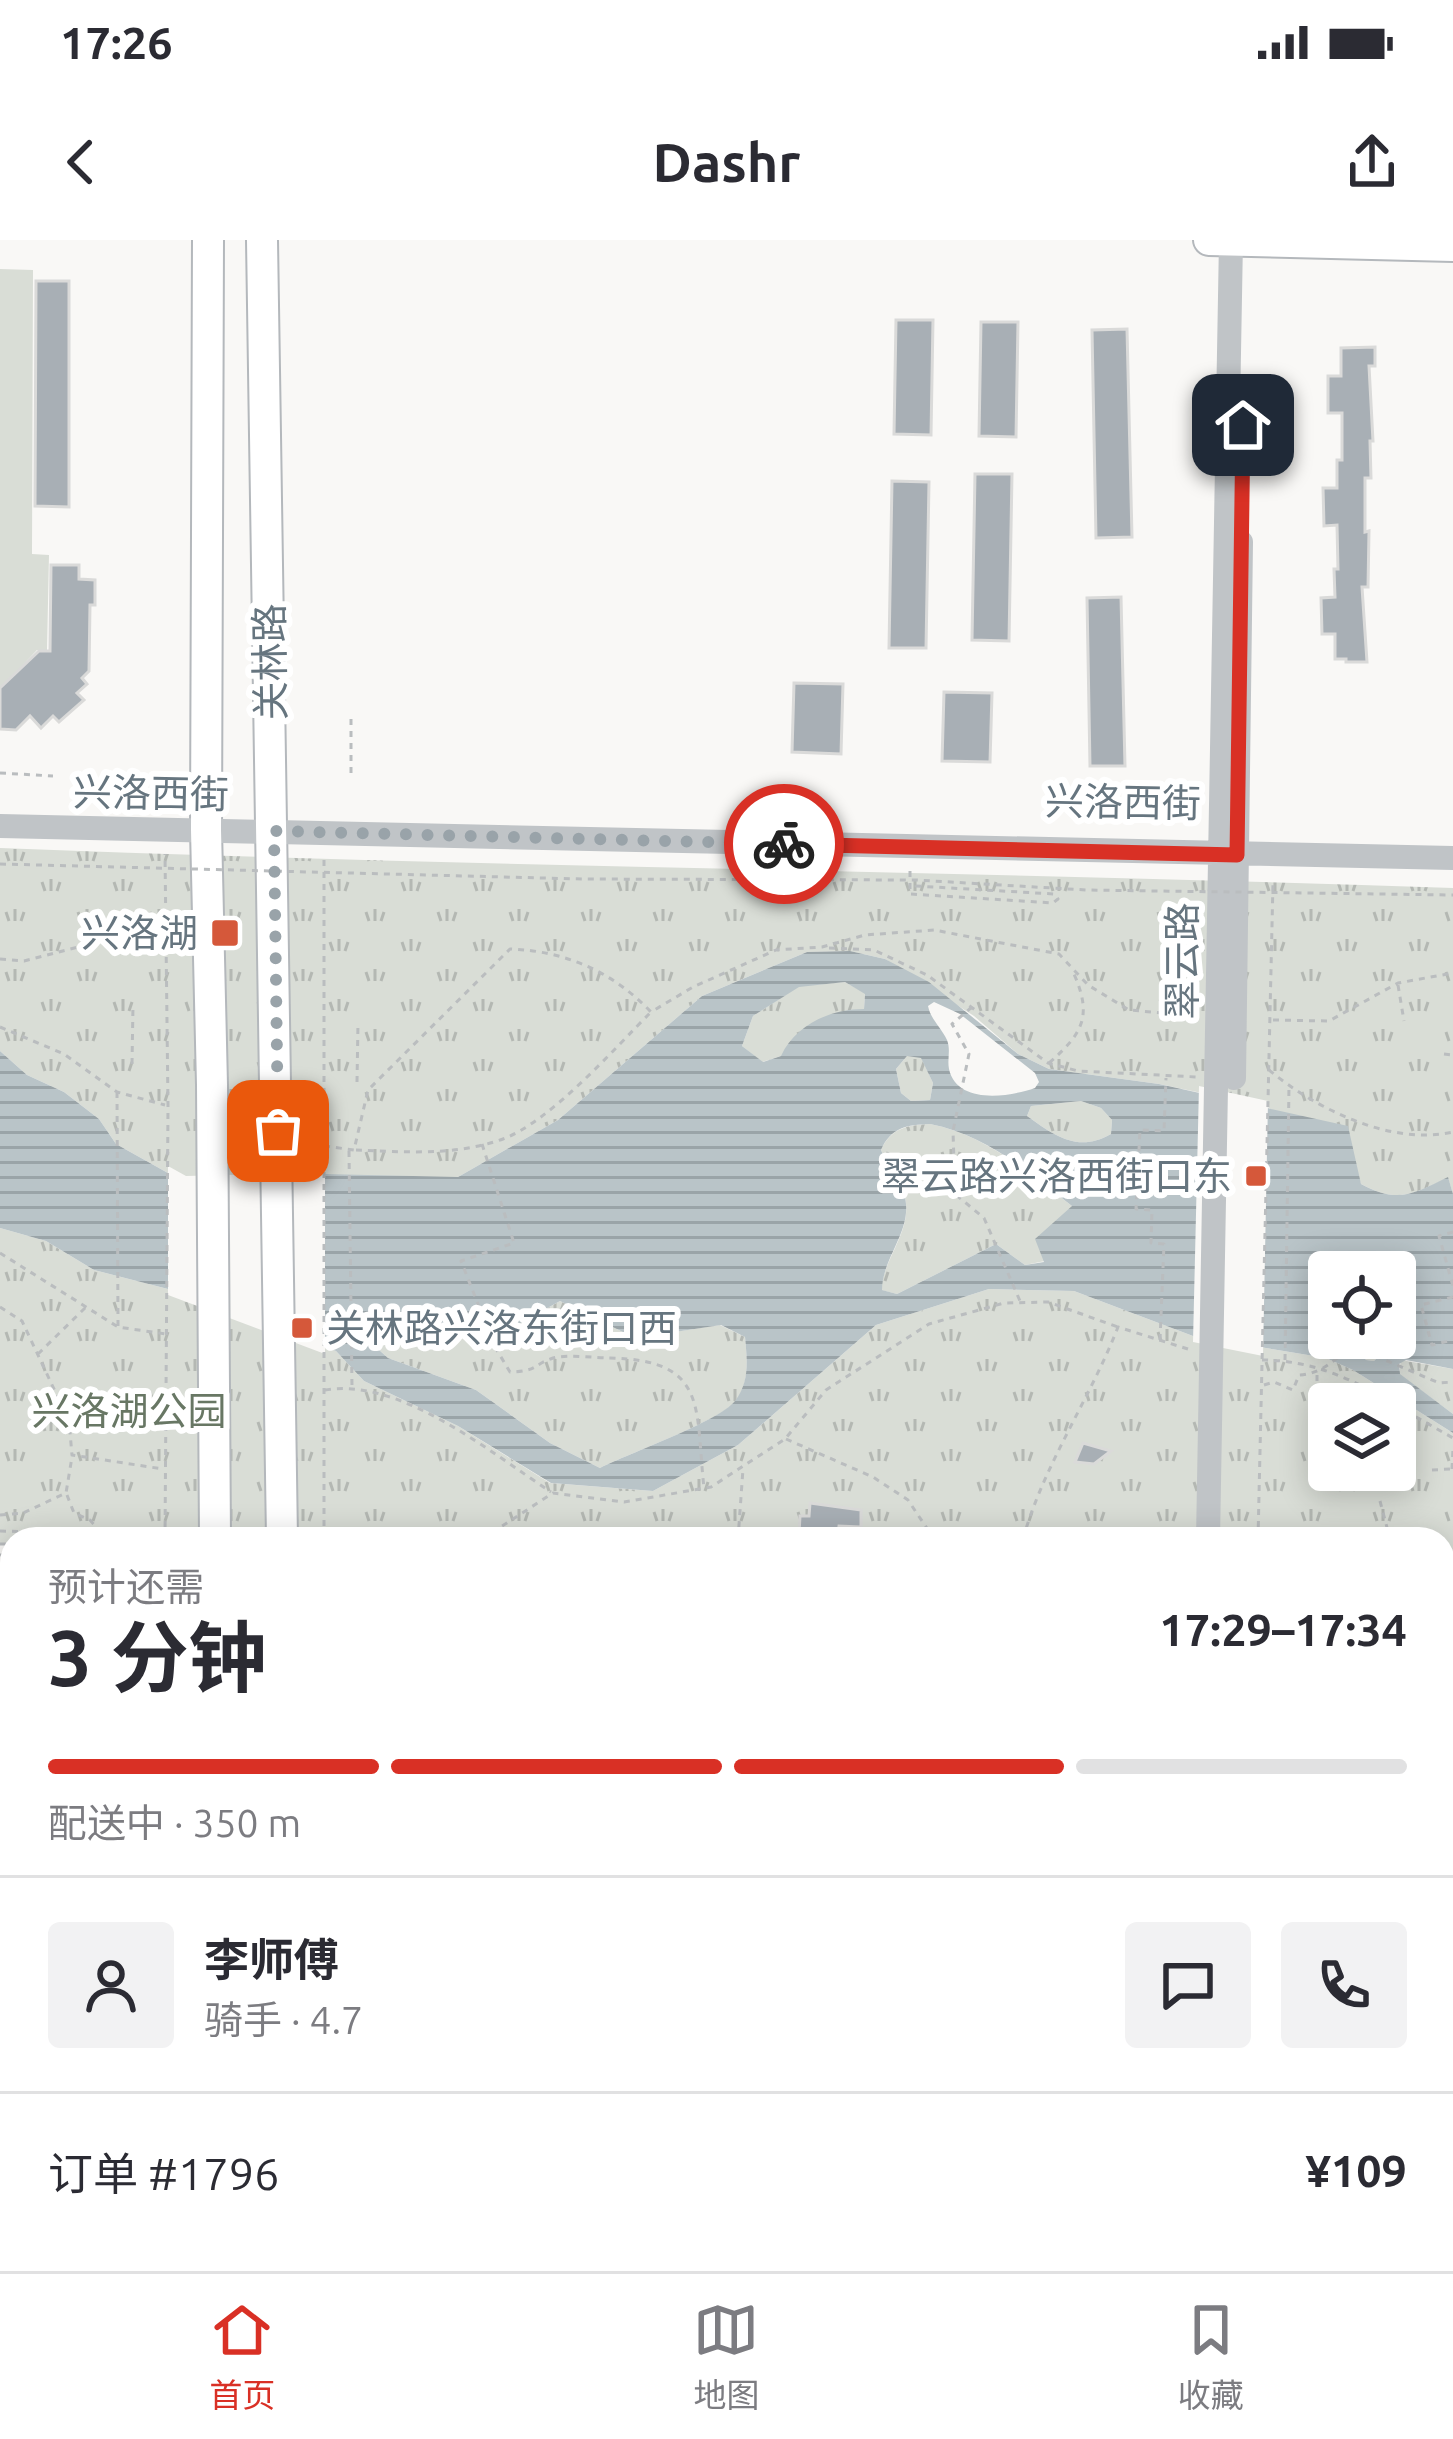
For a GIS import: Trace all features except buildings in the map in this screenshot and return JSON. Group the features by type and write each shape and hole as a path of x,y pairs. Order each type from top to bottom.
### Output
{"main road":[{"name":"关林路","path":"208,240 206,823 215,1527"},
{"name":"关林路","path":"262,240 282,1527"},
{"path":"1209,240 1453,246"}],"street":[{"name":"翠云路","path":"1228,847 1231,240"},
{"name":"翠云路","path":"1224,1527 1217,1076 1246,240"},
{"name":"兴洛西街","path":"0,812 206,823"},
{"name":"兴洛西街","path":"0,826 273,824 1228,847 1453,858"},
{"name":"兴洛西街","path":"1228,847 1453,844"},
{"name":"翠云路","path":"1209,1527 1221,1393"}],"path":[{"path":"351,714 351,773"},
{"path":"0,773 52,776"},
{"path":"165,854 165,1527"},
{"path":"324,860 324,1527"},
{"path":"0,864 1453,895"},
{"path":"910,871 910,894 1053,903 1058,899 1054,894 916,886 916,880"},
{"path":"1258,1527 1273,882"},
{"path":"0,959 24,961 166,925"},
{"path":"822,947 865,934 934,930 1059,954 1088,985 1129,1010 1199,1016"},
{"path":"352,1389 351,1150 368,1090 510,949 541,950 596,967 651,1012"},
{"path":"324,1146 424,1153 504,1138 527,1126 651,1012 693,987 776,950 874,950 927,975 1048,1063 1078,1071 1217,1076"},
{"path":"1048,1063 1082,1028 1084,997 1071,967"},
{"path":"1270,1020 1329,1021 1398,983 1453,973"},
{"path":"1398,983 1404,1021"},
{"path":"132,1064 133,1005"},
{"path":"971,1009 952,1024 970,1054 953,1131 956,1194 984,1219 1021,1303"},
{"path":"358,1023 358,1082"},
{"path":"0,1027 64,1054 117,1092 168,1106"},
{"path":"1444,1054 1453,1055"},
{"path":"1269,1070 1301,1096 1387,1130 1428,1138 1453,1132"},
{"path":"1160,1340 1164,1244 1150,1244 1152,1210 1136,1210 1140,1130 1164,1131 1166,1075"},
{"path":"1285,1360 1289,1086"},
{"path":"117,1092 118,1327"},
{"path":"482,1144 514,1243 461,1261 495,1347 510,1372 534,1372 554,1358 650,1360 670,1367 687,1385 696,1414 704,1488"},
{"path":"1453,1232 1439,1235 1453,1286"},
{"path":"0,1253 118,1327 167,1334"},
{"path":"1453,1297 1420,1304 1432,1345 1453,1340"},
{"path":"325,1390 388,1396 441,1421 553,1493 624,1502 704,1488 785,1438 826,1390 929,1324 1004,1303 1048,1302 1193,1351"},
{"path":"38,1354 86,1306"},
{"path":"0,1307 22,1321 69,1421 72,1455 66,1493 74,1513 96,1527"},
{"path":"1026,1527 1035,1496 1101,1371 1118,1327"},
{"path":"1262,1386 1274,1382 1293,1390 1299,1375 1317,1374 1350,1348 1379,1354 1439,1383 1453,1382"},
{"path":"1262,1360 1327,1368 1354,1383"},
{"path":"1317,1374 1317,1383"},
{"path":"1416,1418 1453,1438"},
{"path":"785,1438 873,1477 908,1500 926,1527"},
{"path":"1432,1470 1452,1469 1453,1448"},
{"path":"72,1455 166,1469"},
{"path":"739,1527 743,1466"},
{"path":"0,1515 23,1513 66,1493"},
{"path":"501,1527 553,1493"},
{"path":"1380,1501 1387,1527"}],"green space":[{"path":"0,269 33,270 32,554 49,555 47,650 37,650 0,689"},
{"path":"0,848 1453,888 1453,1194 1448,1178 1395,1195 1361,1184 1354,1165 1268,1107 1159,1084 1049,1069 1018,1054 974,1016 885,959 850,951 807,952 702,996 558,1120 458,1177 184,1182 116,1144 99,1119 64,1092 27,1075 0,1051"},
{"path":"845,982 865,993 864,1010 762,1062 742,1046 753,1016 799,986"},
{"path":"907,1056 921,1057 933,1083 930,1100 911,1101 901,1093 896,1069"},
{"path":"1081,1101 1101,1108 1112,1120 1111,1134 1088,1142 1067,1140 1027,1116 1031,1106"},
{"path":"930,1124 988,1146 1072,1206 1045,1261 1025,1265 996,1244 897,1294 881,1290 906,1207 881,1150 901,1129"},
{"name":"兴洛湖公园","path":"0,1228 46,1241 94,1270 168,1289 336,1351 364,1381 458,1426 550,1483 653,1491 738,1445 876,1325 989,1289 1074,1291 1193,1336 1328,1359 1374,1383 1308,1383 1308,1491 1416,1491 1416,1410 1453,1433 1453,1527 0,1527"},
{"path":"560,1301 635,1338 720,1325 745,1337 744,1386 736,1401 711,1418 600,1468 550,1443 476,1390 388,1358 358,1331 403,1335 429,1329 485,1343"},
{"path":"1401,1360 1453,1369 1453,1414 1416,1383 1399,1374"}],"shaded area":[{"path":"850,951 885,959 929,982 1018,1054 1049,1069 1159,1084 1348,1126 1361,1184 1396,1195 1448,1177 1453,1194 1453,1369 1406,1360 1399,1364 1400,1374 1412,1383 1374,1383 1328,1359 1416,1359 1416,1251 1308,1251 1308,1355 1193,1336 1074,1291 989,1289 876,1325 738,1445 653,1491 551,1483 458,1426 364,1381 336,1351 168,1289 94,1270 46,1241 0,1228 0,1051 27,1075 64,1092 99,1119 116,1144 184,1182 323,1174 458,1177 558,1120 702,996 807,952","holes":["845,982 865,994 864,1009 815,1021 795,1036 781,1056 763,1062 742,1046 753,1016 799,987","934,1002 960,1014 1035,1073 1039,1082 1035,1088 998,1095 962,1088 949,1069 947,1040 928,1006","907,1056 921,1058 933,1083 930,1100 911,1101 901,1093 896,1069","1081,1101 1101,1108 1112,1120 1111,1134 1088,1142 1067,1140 1027,1116 1031,1106","930,1124 988,1146 1072,1206 1035,1239 1044,1262 1025,1265 996,1244 897,1294 882,1290 906,1207 902,1188 881,1150 895,1132","560,1301 635,1338 721,1325 745,1337 747,1362 740,1394 726,1409 600,1468 550,1443 476,1390 388,1358 360,1333 403,1335 429,1329 485,1343"]},
{"path":"1416,1386 1453,1414 1453,1433 1416,1410"}],"pier":[{"path":"1199,1086 1268,1101 1263,1356 1193,1342"},
{"path":"168,1166 186,1176 325,1168 325,1354 168,1295"}],"way so far":[{"path":"278,1131 274,831 784,844"}],"place":[{"name":"兴洛湖","path":"225,933"},
{"name":"翠云路兴洛西街口东","path":"1256,1176"},
{"name":"关林路兴洛东街口西","path":"302,1328"}],"route":[{"path":"784,844 1237,855 1243,425"}]}
